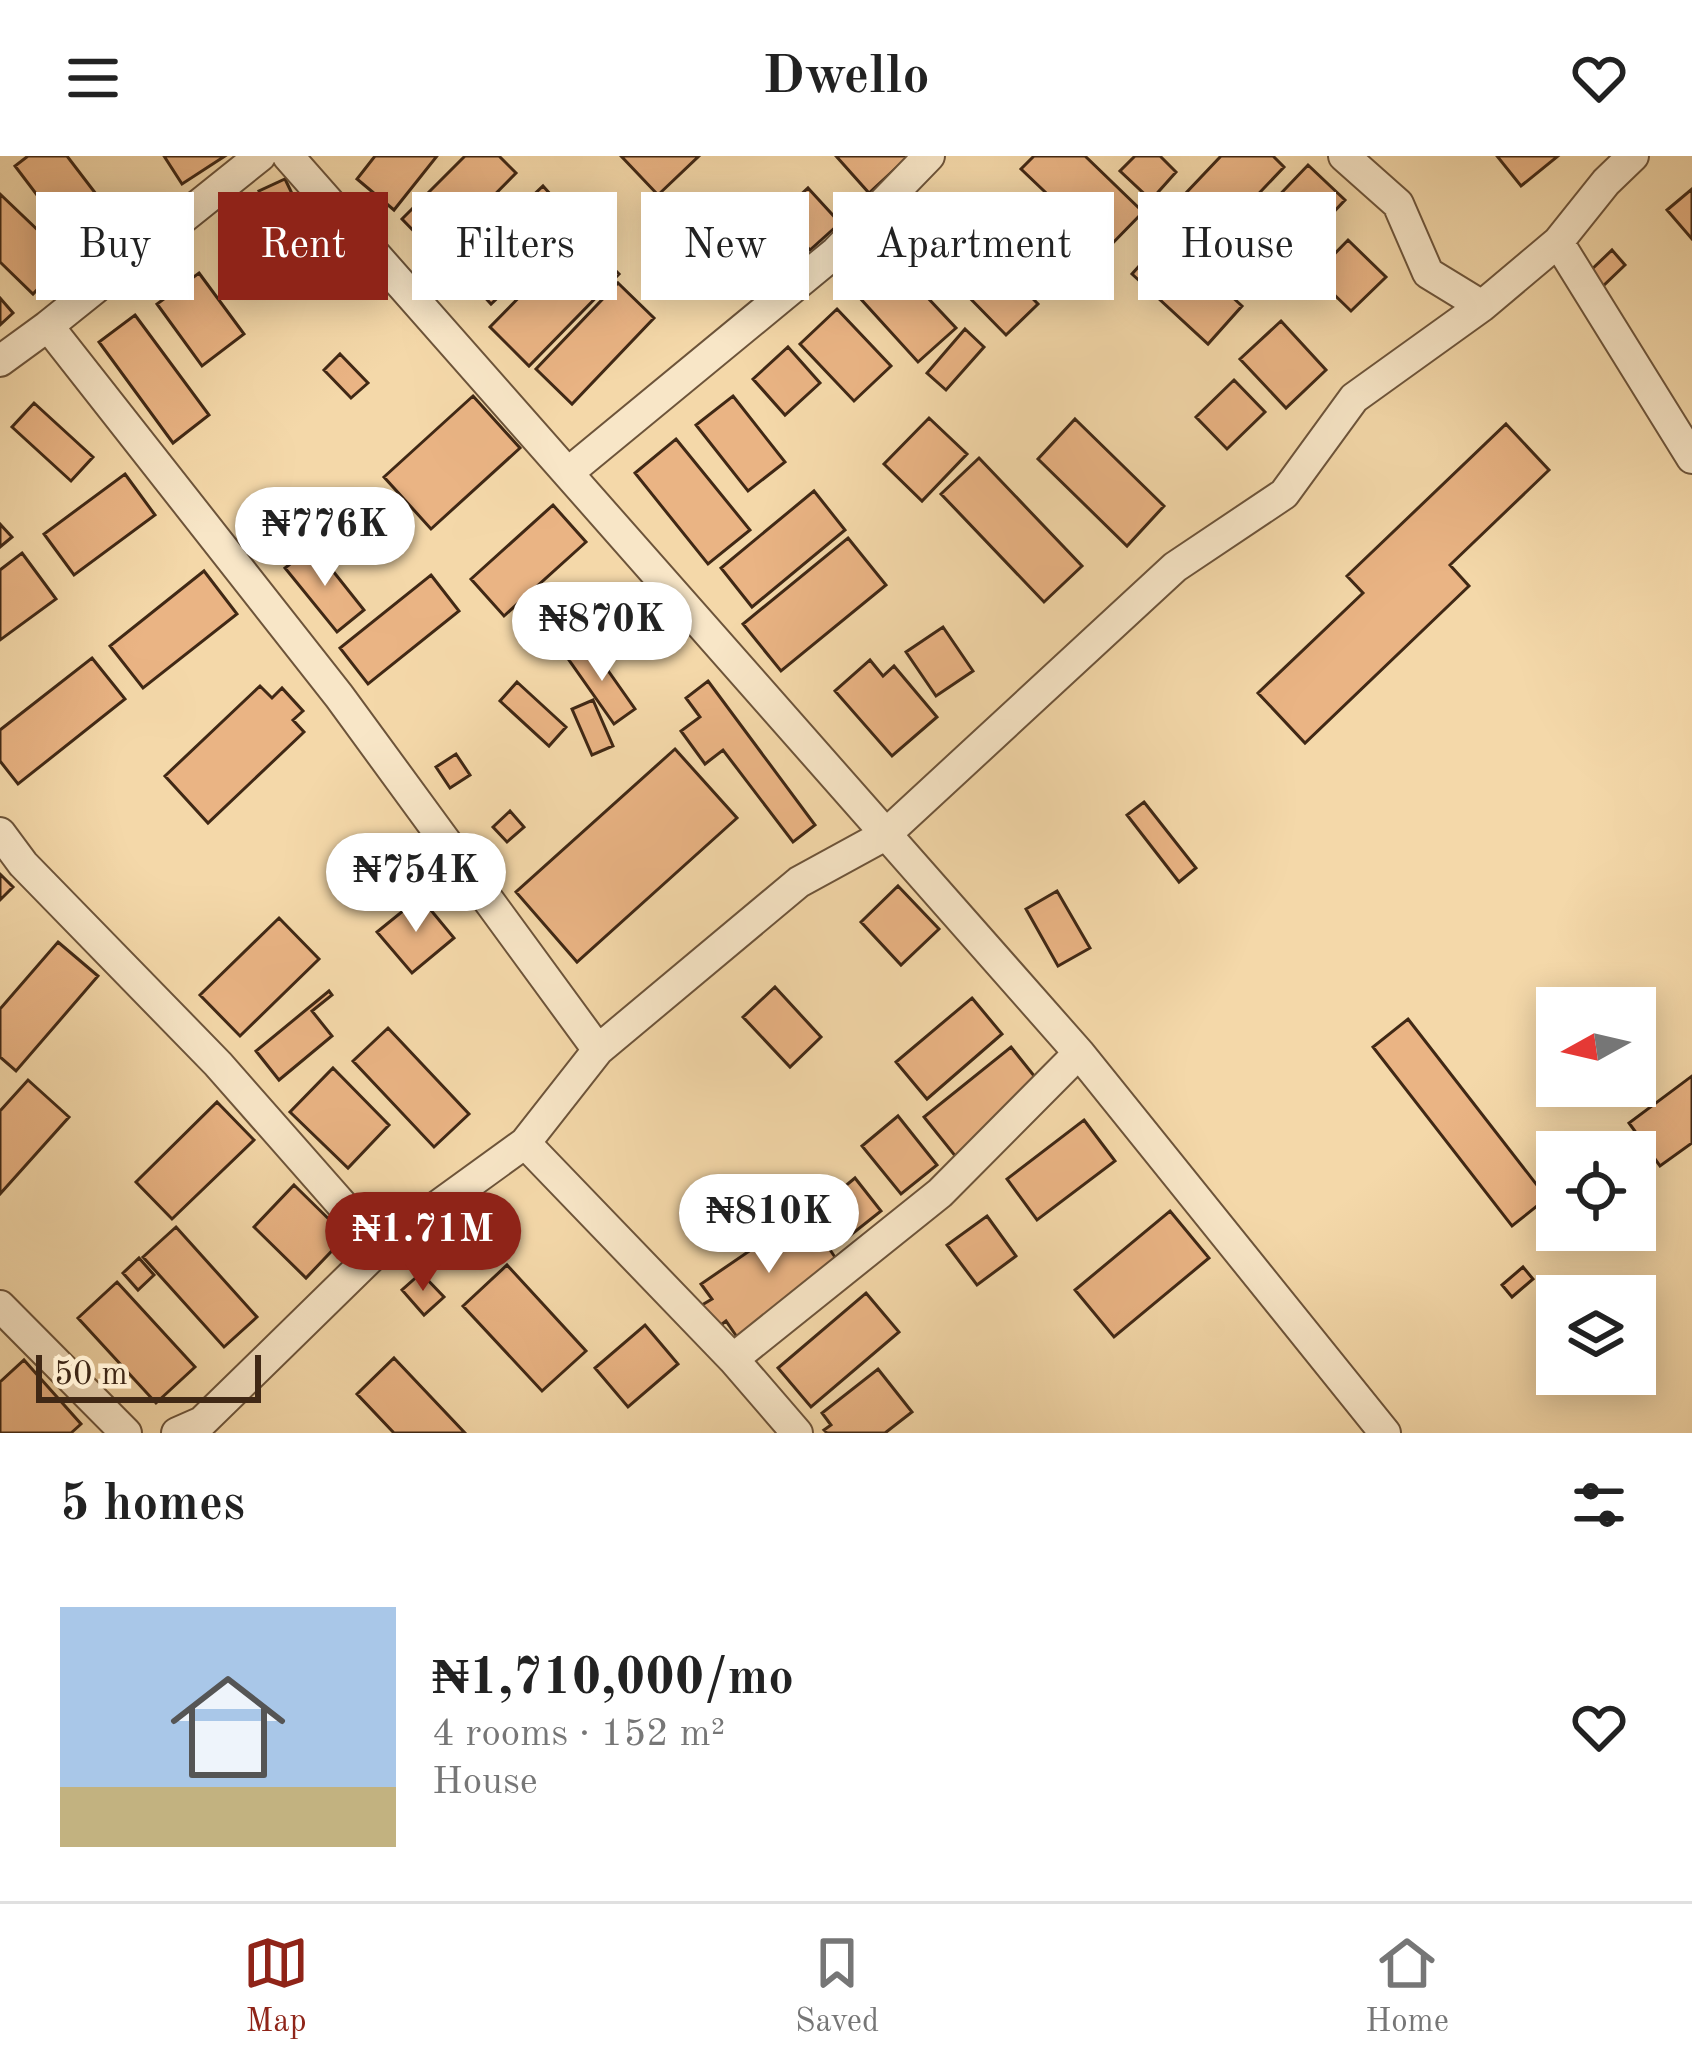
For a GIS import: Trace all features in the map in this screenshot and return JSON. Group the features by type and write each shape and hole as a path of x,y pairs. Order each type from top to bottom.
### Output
{"street":[{"path":"0,361 260,156"},
{"path":"288,156 1079,1053 1385,1433"},
{"path":"569,472 836,252 929,156"},
{"path":"1344,156 1398,204 1428,273 1482,306"},
{"path":"197,1429 380,1248 525,1143 598,1050 799,882 885,835 1175,567 1284,494 1354,398 1482,306 1558,242 1606,182 1634,156"},
{"path":"1558,242 1692,458"},
{"path":"48,326 339,696 598,1050"},
{"path":"0,833 23,864 218,1064 380,1248"},
{"path":"733,1359 940,1193 1079,1053"},
{"path":"525,1143 733,1359 797,1433"},
{"path":"0,1306 126,1433"}],"building":[{"path":"28,156 67,156 94,192 36,194 15,166"},
{"path":"164,156 225,156 182,184"},
{"path":"375,156 437,156 394,210 388,205 388,192 373,192 357,179"},
{"path":"465,156 499,156 516,173 497,192 429,192"},
{"path":"621,156 699,156 661,192 655,192"},
{"path":"836,156 908,157 870,192"},
{"path":"1034,156 1085,156 1138,207 1138,217 1114,242 1114,192 1045,192 1021,169"},
{"path":"1135,156 1160,156 1176,172 1158,192 1142,192 1120,171"},
{"path":"1221,156 1273,156 1284,167 1260,192 1187,192"},
{"path":"1497,156 1558,156 1521,186"},
{"path":"1308,165 1345,200 1336,210 1336,192 1282,192"},
{"path":"285,179 291,192 259,192"},
{"path":"808,188 833,215 833,229 810,250 809,192 804,192"},
{"path":"1692,189 1692,239 1667,210"},
{"path":"0,194 36,228 36,291 33,294 0,262"},
{"path":"412,209 412,229 402,219"},
{"path":"1348,240 1386,277 1351,311 1336,296 1336,252"},
{"path":"1612,250 1625,265 1603,286 1590,271"},
{"path":"199,273 244,334 202,366 157,304 194,300 194,277"},
{"path":"617,284 654,318 572,404 536,369 602,300 617,300"},
{"path":"0,298 13,313 0,325"},
{"path":"516,300 594,300 529,366 490,327"},
{"path":"862,300 930,300 956,328 918,362"},
{"path":"972,300 1034,300 1038,304 1006,335"},
{"path":"1160,300 1235,300 1242,306 1208,344"},
{"path":"837,309 891,366 854,401 800,344"},
{"path":"135,315 209,415 173,443 99,342"},
{"path":"1281,321 1326,370 1286,408 1240,359"},
{"path":"965,329 984,347 946,390 927,373"},
{"path":"788,347 820,383 785,415 753,379"},
{"path":"340,354 368,383 351,398 324,370"},
{"path":"1234,380 1265,412 1227,449 1196,417"},
{"path":"473,396 520,448 431,529 384,477"},
{"path":"733,396 785,462 748,491 696,425"},
{"path":"34,403 93,457 71,481 12,427"},
{"path":"929,418 967,454 922,501 884,464"},
{"path":"1075,419 1164,506 1127,546 1038,459"},
{"path":"1506,424 1549,470 1450,565 1469,586 1305,743 1258,693 1363,593 1347,576"},
{"path":"676,439 750,530 708,564 635,473"},
{"path":"979,458 1082,566 1044,602 941,494"},
{"path":"125,474 155,515 74,575 44,534"},
{"path":"814,491 845,530 752,607 721,568"},
{"path":"553,505 586,542 504,616 471,579"},
{"path":"0,524 12,537 0,547"},
{"path":"848,538 886,585 781,671 743,624"},
{"path":"313,546 364,610 337,632 285,568"},
{"path":"22,553 56,599 0,640 0,570"},
{"path":"204,571 237,614 143,688 110,646"},
{"path":"431,575 459,611 368,684 340,648"},
{"path":"943,627 973,671 936,696 906,652"},
{"path":"590,645 635,709 614,724 569,660"},
{"path":"92,658 125,699 18,784 0,761 0,730"},
{"path":"870,660 883,676 894,666 937,717 892,756 835,691"},
{"path":"708,681 815,825 793,842 723,750 705,764 681,731 700,717 686,698"},
{"path":"517,682 566,727 549,746 500,701"},
{"path":"260,686 272,698 282,688 303,711 293,720 304,732 208,823 165,776"},
{"path":"593,700 613,746 592,755 572,709"},
{"path":"675,749 737,818 577,962 516,892"},
{"path":"456,754 470,775 450,788 436,767"},
{"path":"1144,802 1196,868 1179,882 1127,815"},
{"path":"510,811 524,827 507,842 493,827"},
{"path":"0,874 13,887 0,900"},
{"path":"898,886 939,929 901,965 861,922"},
{"path":"1057,891 1090,948 1058,966 1026,909"},
{"path":"420,897 454,938 412,973 377,932"},
{"path":"279,918 319,959 240,1036 200,995"},
{"path":"58,942 98,976 16,1071 0,1057 0,1009"},
{"path":"775,987 821,1037 790,1067 743,1017"},
{"path":"329,991 332,995 312,1011 332,1036 279,1080 256,1051"},
{"path":"972,998 1002,1034 927,1099 896,1062"},
{"path":"1408,1019 1536,1184 1536,1207 1512,1226 1373,1047"},
{"path":"388,1028 469,1114 434,1147 353,1061"},
{"path":"1011,1047 1043,1087 956,1157 924,1117"},
{"path":"333,1068 389,1125 348,1168 290,1112"},
{"path":"1692,1076 1692,1143 1660,1166 1656,1131 1635,1131 1629,1123"},
{"path":"28,1080 69,1117 0,1194 0,1111"},
{"path":"217,1102 254,1140 172,1219 136,1182"},
{"path":"898,1116 937,1165 901,1194 862,1146"},
{"path":"1084,1120 1115,1161 1037,1220 1007,1179"},
{"path":"824,1177 837,1193 855,1178 881,1211 842,1242 803,1194"},
{"path":"294,1185 346,1236 306,1278 254,1227"},
{"path":"1170,1211 1209,1258 1114,1337 1075,1290"},
{"path":"805,1213 841,1266 737,1337 726,1321 717,1328 702,1305 712,1299 701,1284"},
{"path":"987,1216 1016,1256 977,1285 947,1245"},
{"path":"176,1227 257,1317 224,1347 143,1257"},
{"path":"139,1258 154,1275 138,1290 123,1273"},
{"path":"507,1265 586,1351 542,1391 463,1306"},
{"path":"1523,1267 1533,1279 1512,1297 1502,1285"},
{"path":"421,1273 444,1297 424,1315 402,1290"},
{"path":"117,1282 195,1367 156,1403 78,1318"},
{"path":"866,1293 899,1332 811,1407 778,1368"},
{"path":"645,1325 678,1364 628,1407 595,1368"},
{"path":"394,1358 465,1433 394,1433 357,1394"},
{"path":"24,1360 81,1424 71,1433 0,1433 0,1382"},
{"path":"878,1369 912,1412 885,1433 827,1433 824,1430 831,1425 822,1413"}]}
